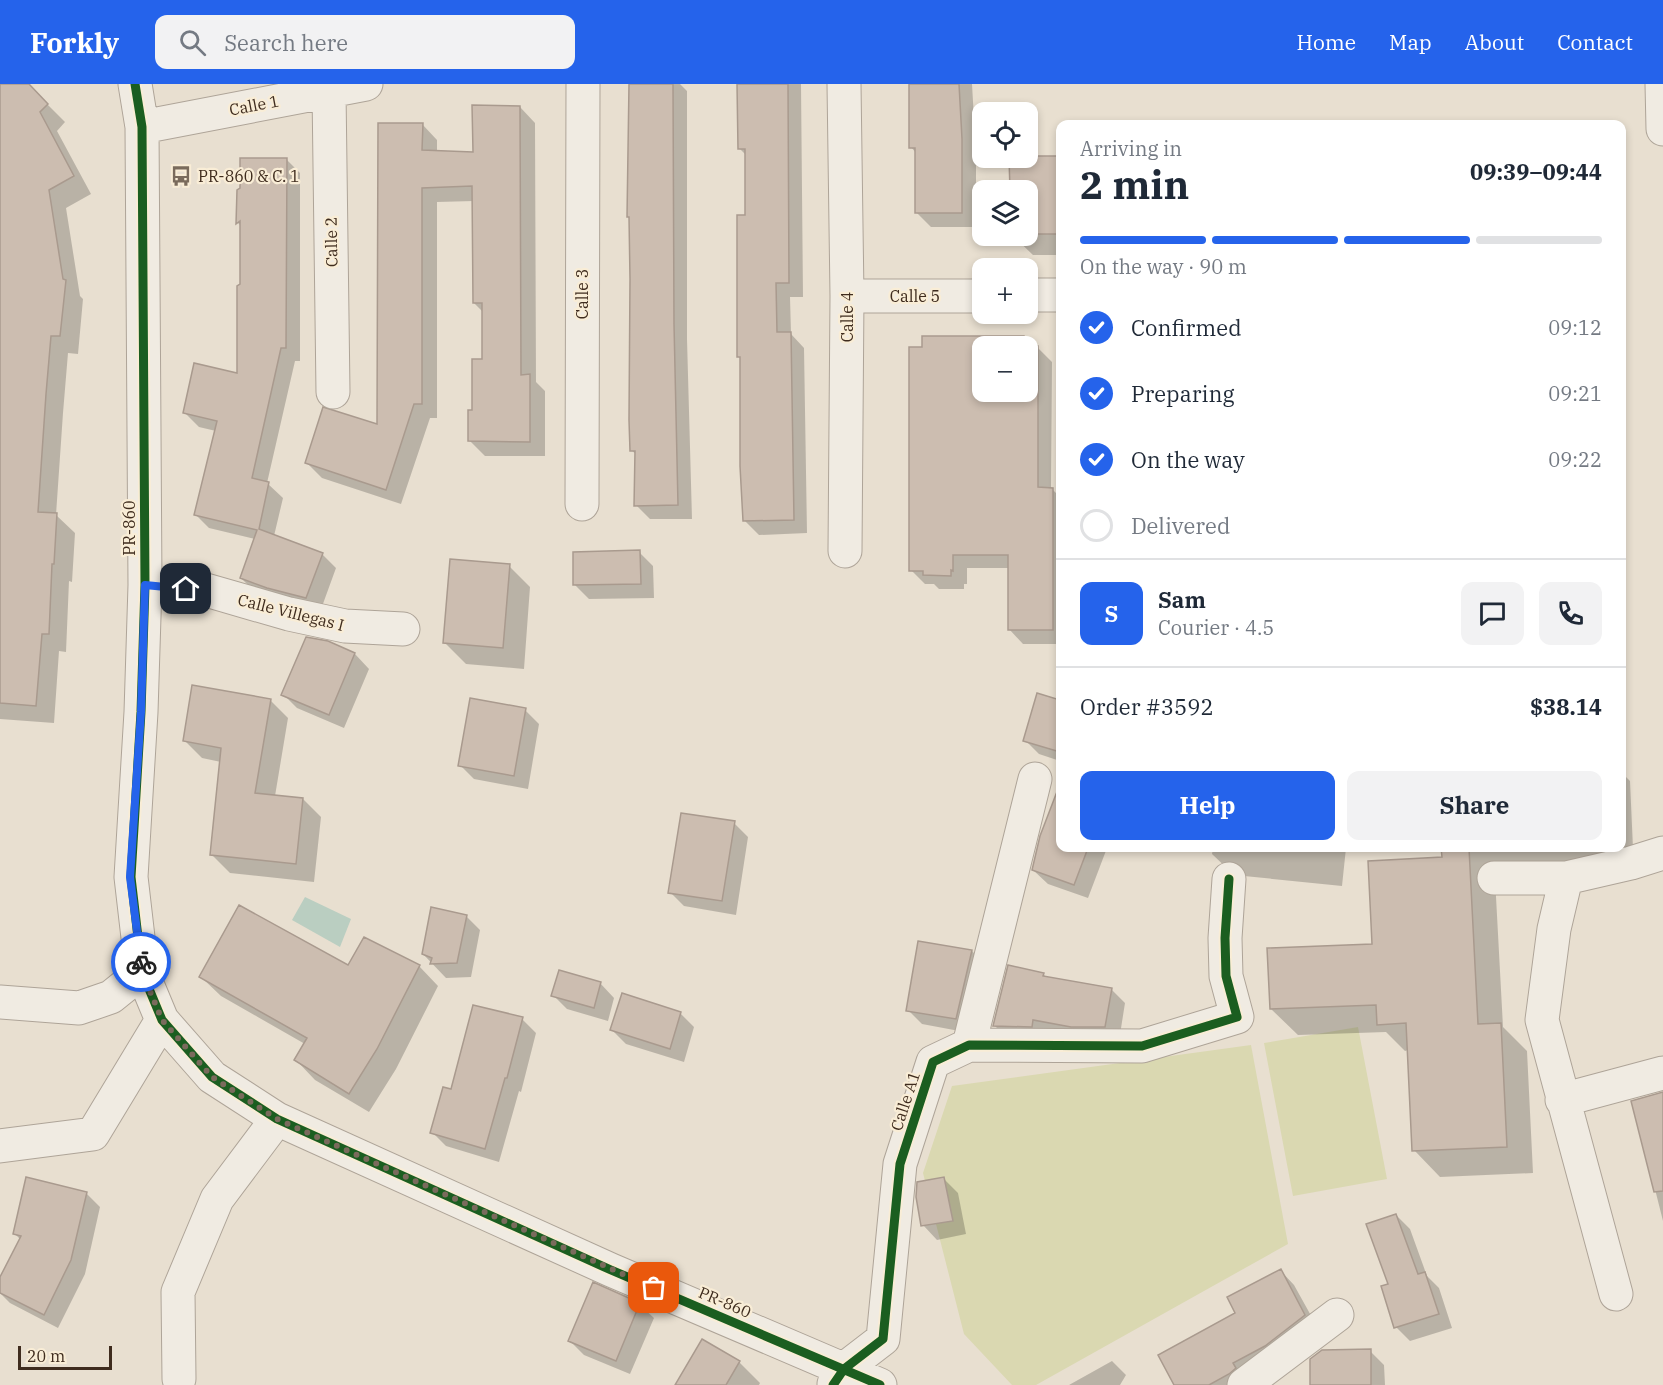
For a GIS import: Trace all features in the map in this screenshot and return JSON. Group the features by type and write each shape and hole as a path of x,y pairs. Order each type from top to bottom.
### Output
{"street":[{"name":"PR-860","path":"135,84 142,127 145,585 141,712 130,877 142,972 162,1020 212,1077 277,1119 611,1270 838,1377 880,1385"},
{"name":"Calle 1","path":"142,127 366,84"},
{"name":"Calle 3","path":"582,504 583,84"},
{"name":"Calle 4","path":"844,84 847,296 845,551"},
{"path":"1662,84 1663,129"},
{"name":"Calle 2","path":"329,91 333,392"},
{"path":"1038,296 1056,295"},
{"name":"Calle 5","path":"847,296 972,296"},
{"name":"Calle Villegas I","path":"145,585 206,590 289,614 345,626 403,629"},
{"path":"969,1045 1035,780"},
{"path":"1494,878 1566,878 1663,853"},
{"path":"1566,878 1554,929 1542,1020 1616,1294"},
{"name":"Calle A1","path":"838,1377 884,1339 900,1164 933,1062 969,1045 1142,1046 1237,1017 1226,976 1225,938 1229,879"},
{"path":"0,1002 79,1008 111,997 142,972"},
{"path":"0,1146 93,1134 162,1020"},
{"path":"1562,1100 1663,1073"},
{"path":"179,1379 178,1292 217,1199 277,1119"},
{"path":"1244,1385 1337,1315"}],"shaded area":[{"path":"305,897 351,919 340,947 292,920"},
{"path":"1358,1027 1387,1179 1293,1196 1264,1043"},
{"path":"1251,1045 1288,1244 1036,1385 1012,1385 964,1334 923,1173 952,1086"}],"building":[{"path":"0,84 29,84 48,104 40,112 74,176 49,190 63,279 66,280 60,336 51,336 46,394 38,512 57,513 49,634 42,634 36,706 0,703"},
{"path":"629,84 673,84 674,324 678,505 634,506 635,451 630,451 629,420 630,279 629,217 627,217"},
{"path":"737,84 788,84 789,283 776,283 777,332 791,332 794,520 743,521 740,466 740,357 737,357 737,215 745,215 745,149 738,149"},
{"path":"909,84 959,84 962,213 915,213 915,148 909,148"},
{"path":"472,105 520,106 521,375 530,374 530,442 468,441 468,410 472,410 472,359 482,359 482,303 473,303 472,186 422,188 422,404 414,404 386,490 305,463 323,407 377,424 378,123 423,123 422,150 473,152"},
{"path":"1038,156 1056,156 1056,234 1038,234 1038,180 1010,180 1009,168 1038,168"},
{"path":"240,158 287,158 286,348 281,348 252,478 269,482 259,529 323,553 306,598 240,578 257,530 194,515 217,421 183,413 194,363 237,373 240,221 236,224 237,190 240,188"},
{"path":"922,336 972,336 972,402 1038,402 1038,487 1053,488 1053,630 1008,630 1008,555 953,555 951,576 923,575 923,571 909,571 909,347 922,347"},
{"path":"640,550 641,584 573,585 573,552"},
{"path":"450,559 510,564 503,648 443,643"},
{"path":"306,637 328,641 355,653 329,715 281,695"},
{"path":"192,685 271,699 255,793 303,798 296,864 210,855 221,748 183,741"},
{"path":"1037,693 1056,699 1056,751 1023,741"},
{"path":"470,698 526,708 514,776 458,766"},
{"path":"1056,794 1056,852 1086,852 1074,885 1032,870 1040,836"},
{"path":"681,813 735,821 722,901 668,893"},
{"path":"1441,852 1469,852 1478,1024 1501,1023 1507,1147 1412,1151 1406,1023 1377,1025 1376,1005 1270,1009 1267,948 1372,944 1368,861 1442,857"},
{"path":"239,905 348,965 364,937 420,965 377,1049 349,1094 294,1060 307,1038 199,977"},
{"path":"431,907 467,915 457,963 430,964 432,958 422,954"},
{"path":"918,941 972,950 956,1019 906,1011"},
{"path":"1008,965 1044,973 1043,976 1112,988 1105,1027 1071,1027 1033,1020 1032,1027 993,1026"},
{"path":"559,970 601,982 594,1008 551,996"},
{"path":"622,993 681,1012 670,1049 610,1030"},
{"path":"473,1005 523,1017 485,1149 430,1133 443,1087 451,1089"},
{"path":"1663,1092 1663,1191 1654,1192 1631,1101"},
{"path":"26,1177 87,1192 71,1260 44,1315 0,1293 0,1277 21,1236 13,1234"},
{"path":"944,1177 953,1221 921,1226 916,1197 917,1182"},
{"path":"1396,1214 1418,1274 1425,1272 1439,1314 1394,1328 1381,1286 1388,1284 1366,1224"},
{"path":"1281,1269 1305,1315 1265,1346 1233,1363 1236,1368 1209,1385 1174,1385 1158,1355 1235,1313 1227,1297"},
{"path":"593,1282 640,1303 616,1361 568,1341"},
{"path":"702,1339 740,1361 726,1385 675,1385"},
{"path":"1371,1349 1371,1385 1310,1385 1310,1359 1322,1350"}],"cycle path":[{"path":"135,84 142,127 145,585 141,712 131,877 142,972 162,1020 212,1077 277,1119 611,1270 880,1385"},
{"path":"833,1385 844,1369 883,1339 900,1164 933,1062 969,1045 1142,1046 1237,1017 1226,976 1225,938 1229,879"}],"way so far":[{"path":"141,962 142,972 162,1020 212,1077 277,1119 654,1288"}],"place":[{"name":"PR-860 & C. 1","path":"181,176"}],"route":[{"path":"141,962 130,877 141,712 145,585 186,589"}]}
